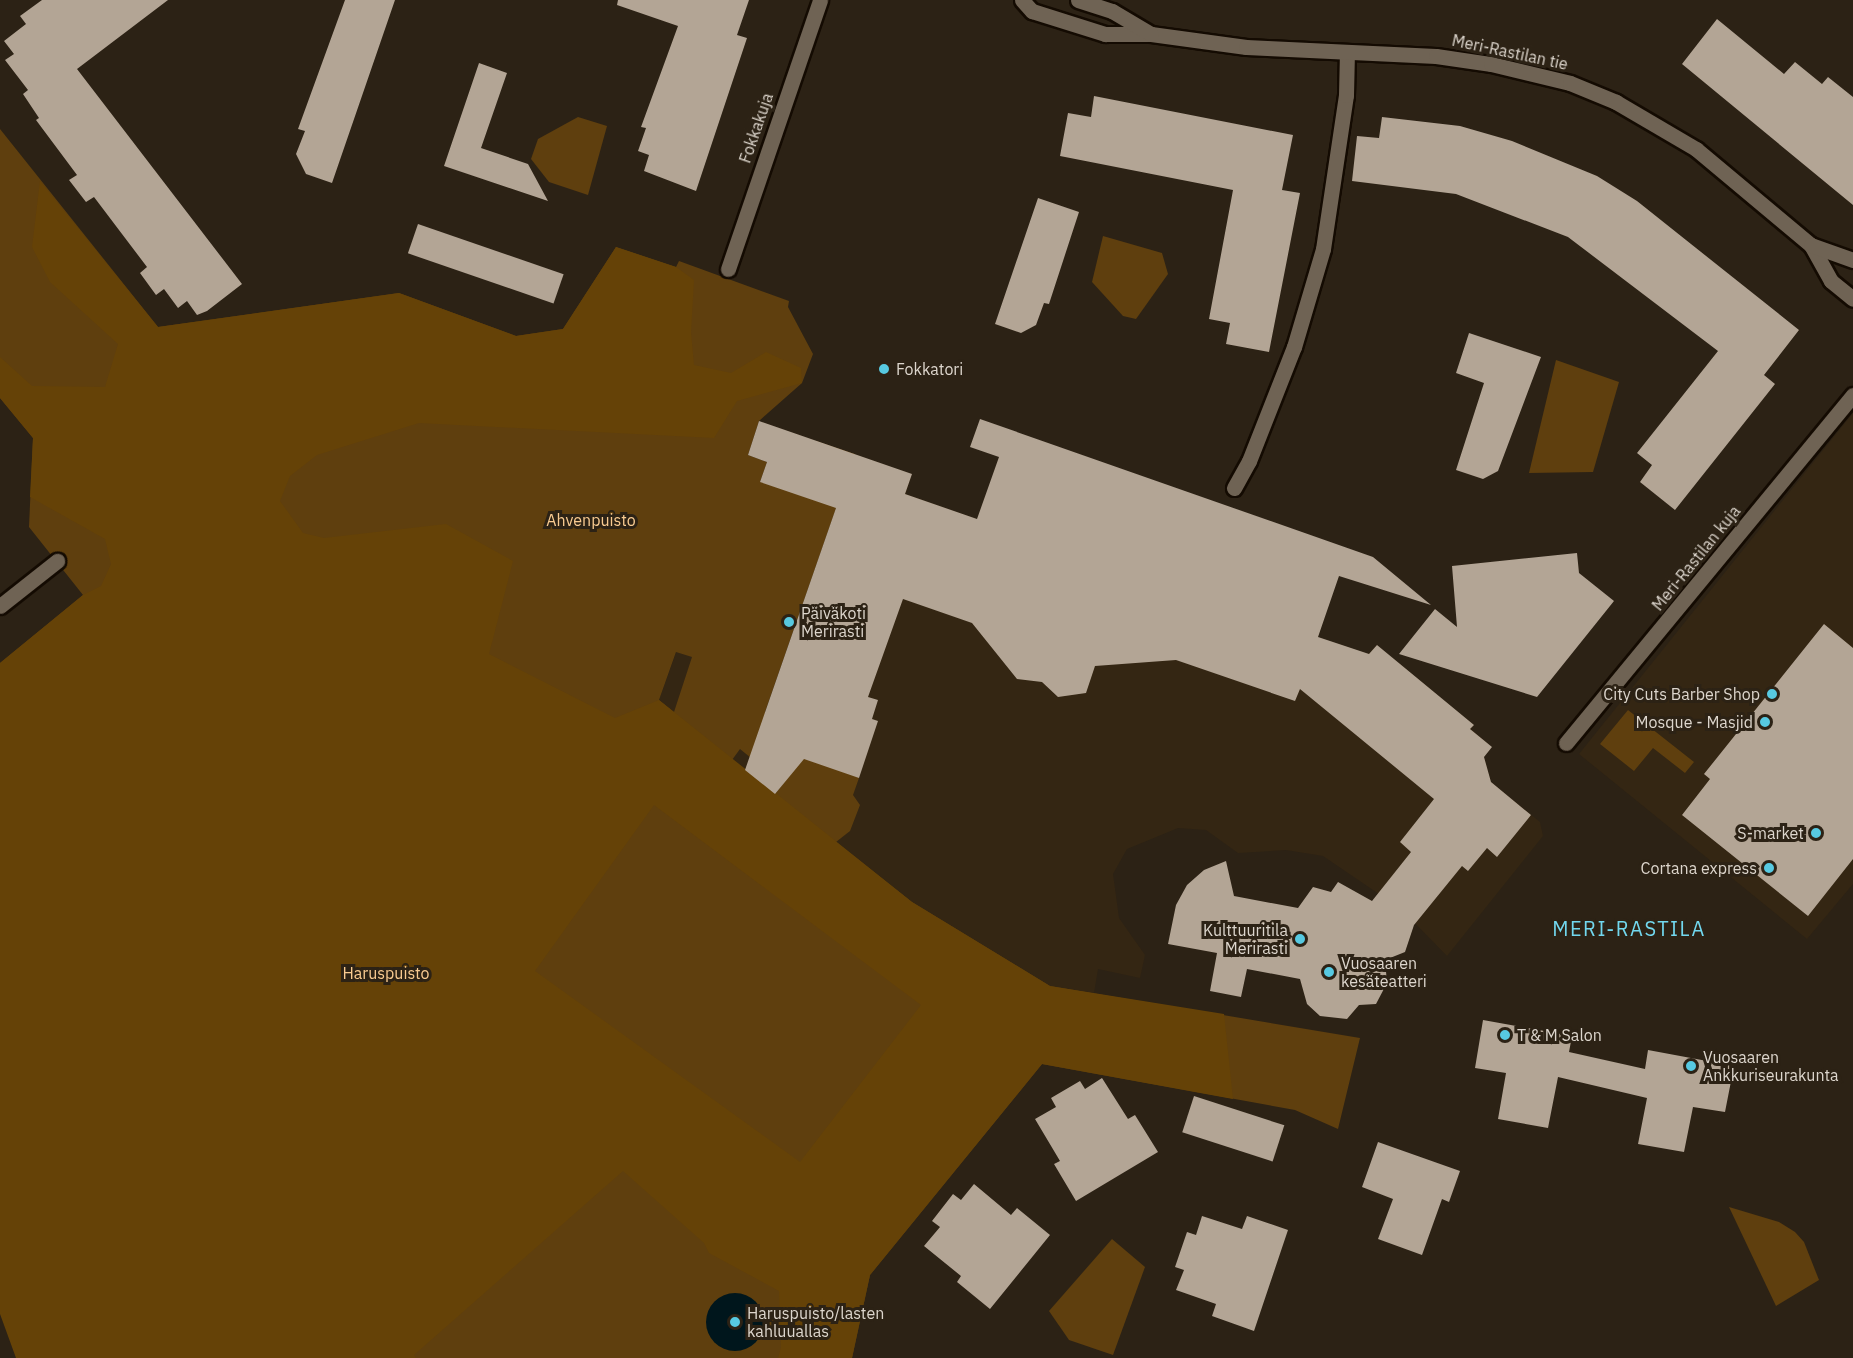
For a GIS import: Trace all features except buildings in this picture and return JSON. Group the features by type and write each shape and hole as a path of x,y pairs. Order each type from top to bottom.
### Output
{"street":[{"name":"Fokkakuja","path":"728,269 819,0"},
{"name":"Meri-Rastilan tie","path":"1022,0 1032,11 1065,24 1105,34 1151,33 1246,47 1458,59 1570,83 1616,102 1696,149 1811,245 1853,260"},
{"name":"Meri-Rastilan tie","path":"1078,0 1112,11 1151,33"},
{"path":"1234,488 1249,460 1294,347 1323,249 1346,95 1347,52"},
{"name":"Meri-Rastilan tie","path":"1811,245 1831,281 1853,299"},
{"name":"Meri-Rastilan kuja","path":"1566,743 1853,395"},
{"path":"0,606 57,561"}],"shaded area":[{"path":"1853,413 1853,884 1807,939 1579,754"},
{"path":"759,421 912,474 906,494 977,519 984,500 1324,619 1314,649 1333,649 1338,644 1368,654 1377,645 1474,725 1471,729 1492,747 1484,757 1491,782 1540,822 1543,836 1447,956 1401,909 1323,856 1286,850 1238,853 1206,830 1178,828 1127,849 1113,874 1119,918 1145,955 1140,978 1098,969 1094,993 1050,986 912,902 659,700"}],"green space":[{"path":"578,117 607,126 588,195 549,182 531,159 538,139"},
{"name":"Haruspuisto","path":"0,129 158,327 399,293 516,336 563,329 616,247 676,267 679,261 789,301 788,307 813,354 802,383 759,421 748,455 767,462 760,482 816,441 855,454 765,712 859,778 853,795 860,805 850,831 836,842 912,902 1050,986 1360,1038 1338,1129 1295,1110 1042,1064 870,1275 852,1358 16,1358 0,663 83,595 29,527 33,438 0,398","holes":["676,652 692,657 674,712 659,700","740,749 783,784 775,794 732,760"]},
{"name":"Haruspuisto","path":"40,181 158,327 399,293 516,336 563,329 616,247 676,267 694,280 691,332 694,365 731,373 766,352 801,368 802,383 737,401 714,438 419,423 317,455 290,476 280,501 303,533 324,538 446,524 513,561 489,654 615,718 659,700 912,902 1050,986 1224,1014 1233,1099 1042,1064 870,1275 852,1358 778,1358 781,1347 779,1291 709,1253 704,1243 623,1171 414,1355 416,1358 16,1358 0,1314 0,663 83,595 101,586 111,564 105,539 30,497 33,438 0,398 0,357 32,386 105,387 118,344 50,282 32,247","holes":["654,805 921,1005 800,1162 535,971"]},
{"path":"1103,236 1162,253 1168,274 1136,319 1123,316 1092,282"},
{"path":"1556,360 1619,382 1593,472 1529,473"},
{"path":"1628,710 1694,762 1685,773 1653,748 1634,771 1600,744"},
{"path":"1729,1207 1779,1222 1795,1232 1804,1242 1819,1280 1776,1306"},
{"path":"1112,1239 1145,1267 1113,1355 1069,1340 1049,1311"}],"water":[{"name":"Haruspuisto/lasten kahluuallas","path":"735,1293 746,1295 759,1306 764,1322 762,1333 751,1346 735,1351 724,1349 711,1338 706,1322 708,1311 719,1298"}],"place":[{"name":"Fokkatori","path":"884,369"},
{"name":"Päiväkoti Merirasti","path":"789,622"},
{"name":"City Cuts Barber Shop","path":"1772,694"},
{"name":"Mosque - Masjid","path":"1765,722"},
{"name":"S-market","path":"1816,833"},
{"name":"Cortana express","path":"1769,868"},
{"name":"Kulttuuritila Merirasti","path":"1300,939"},
{"name":"Vuosaaren kesäteatteri","path":"1329,972"},
{"name":"T & M Salon","path":"1505,1035"},
{"name":"Vuosaaren Ankkuriseurakunta","path":"1691,1066"},
{"name":"Haruspuisto/lasten kahluuallas","path":"735,1322"}],"district":[{"name":"MERI-RASTILA","path":"1629,928"}],"park label":[{"name":"Ahvenpuisto","path":"591,520"}]}
